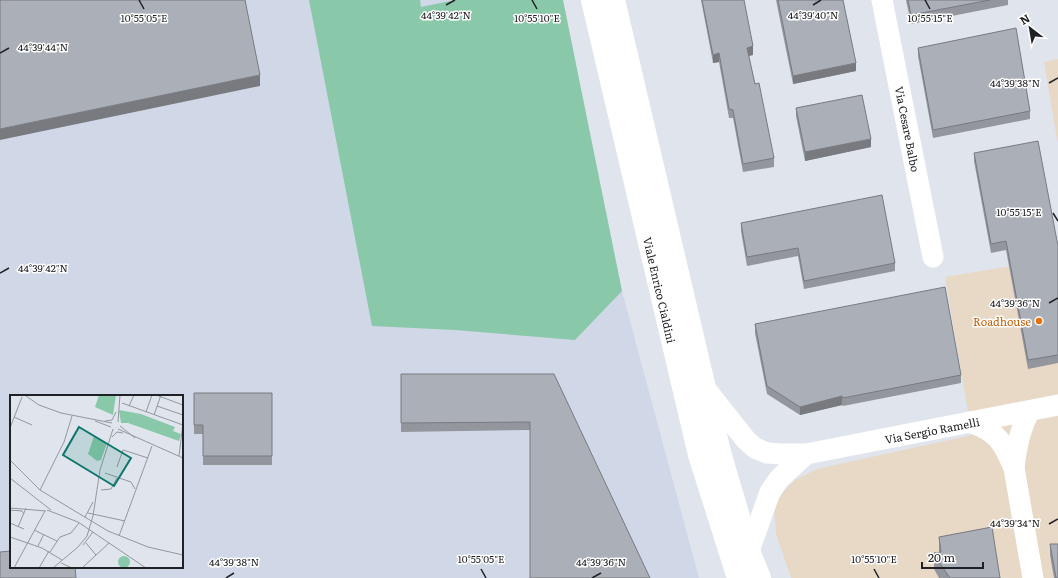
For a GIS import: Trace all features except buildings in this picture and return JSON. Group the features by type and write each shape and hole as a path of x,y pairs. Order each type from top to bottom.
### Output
{"main road":[{"name":"Viale Enrico Cialdini","path":"592,0 699,455 740,554 760,578"},
{"name":"Viale Enrico Cialdini","path":"614,0 720,452 740,554 738,578"}],"street":[{"name":"Via Cesare Balbo","path":"882,0 933,257"},
{"name":"Via Sergio Ramelli","path":"704,387 754,448 781,454 806,454 1058,405"},
{"path":"1030,411 1023,422 1015,455 1014,468 1033,578"},
{"path":"970,422 991,431 1000,440 1014,468"},
{"path":"740,554 770,492 779,479 806,454"}],"shaded area":[{"path":"0,0 563,0 622,291 699,578 0,578"},
{"path":"1058,59 1058,145 1044,62"},
{"path":"1058,258 1058,578 791,578 776,534 774,509 783,492 795,480 817,469 972,435 945,277"}],"green space":[{"path":"309,0 420,0 421,7 455,0 563,0 622,291 575,340 455,330 372,326"}],"place":[{"name":"Roadhouse","path":"1039,321"}]}
